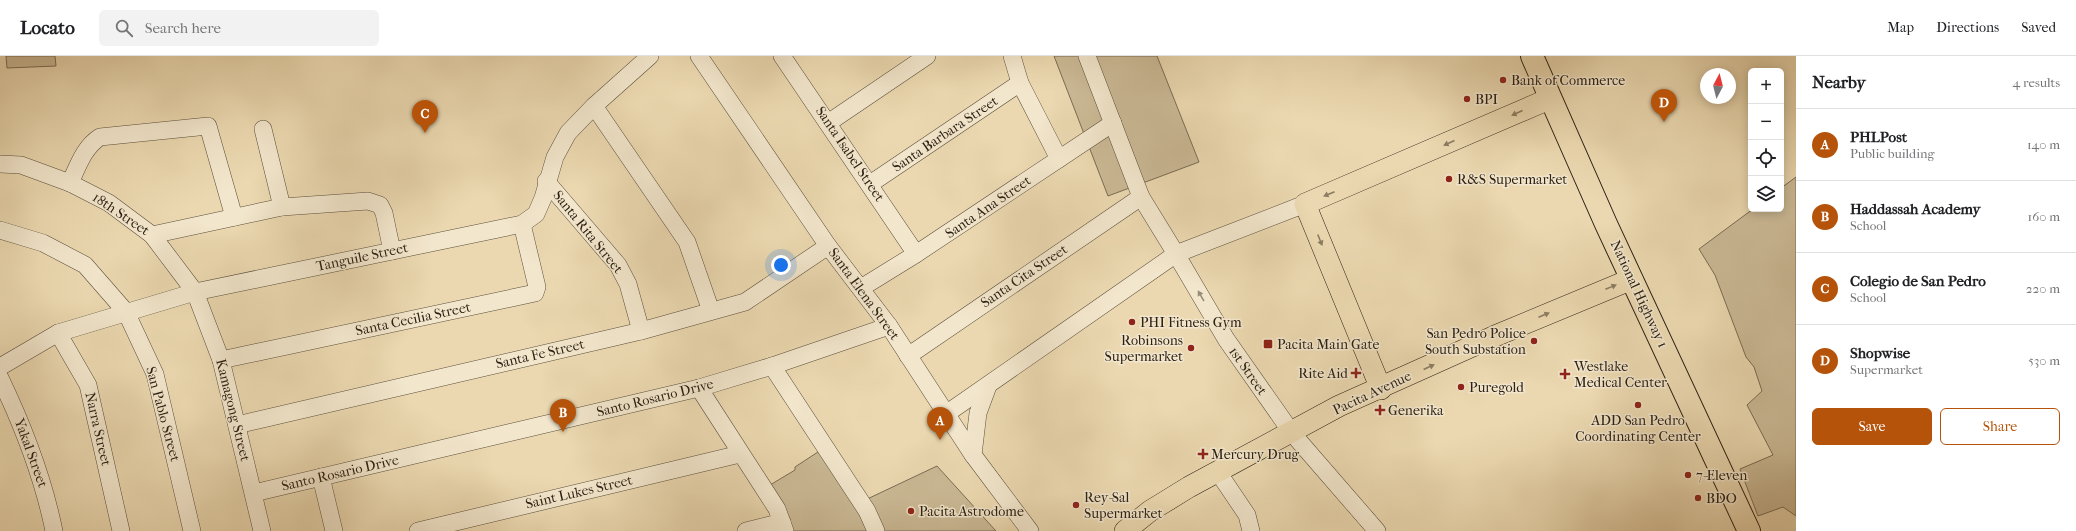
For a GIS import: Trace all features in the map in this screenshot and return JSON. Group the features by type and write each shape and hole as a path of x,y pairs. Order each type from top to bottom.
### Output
{"highway":[{"name":"National Highway 1","path":"1532,56 1549,99 1749,531"}],"main road":[{"path":"1381,389 1305,204 1549,99"},
{"name":"Pacita Avenue","path":"1125,531 1150,510 1339,406 1381,389 1496,336 1632,279"}],"street":[{"name":"Tanguile Street","path":"0,367 58,333 195,292 522,224 536,214 543,198 546,181 555,156 568,133 594,106 650,56"},
{"name":"Santa Elena Street","path":"699,56 828,246 889,326 973,455 1030,531"},
{"path":"828,123 927,56"},
{"path":"1012,56 1020,83 1059,159"},
{"name":"1st Street","path":"1087,56 1141,197 1226,339 1292,433 1377,531"},
{"name":"Santa Isabel Street","path":"784,57 916,254"},
{"name":"Santa Barbara Street","path":"870,184 1020,83"},
{"path":"594,106 687,242 711,311"},
{"name":"Santa Ana Street","path":"861,288 916,254 1113,124"},
{"path":"70,183 86,151 92,142 100,137 208,126 234,217"},
{"path":"263,129 282,207"},
{"name":"18th Street","path":"0,164 21,166 70,183 109,203 152,235 195,292"},
{"name":"Santa Rita Street","path":"546,181 618,265 628,284 641,331"},
{"name":"Santa Cita Street","path":"908,356 1141,197"},
{"path":"152,235 282,207 368,200 380,205 384,213 392,251"},
{"path":"946,414 1176,254 1305,204"},
{"name":"Santa Cecilia Street","path":"221,360 535,293 537,287 522,224"},
{"name":"San Pablo Street","path":"0,230 43,243 85,265 126,312 155,374 192,531"},
{"name":"Santa Fe Street","path":"237,425 641,331 745,302 828,246"},
{"name":"Kamagong Street","path":"195,292 221,360 262,531"},
{"name":"Santo Rosario Drive","path":"254,493 699,388 772,366 889,326"},
{"name":"Narra Street","path":"58,333 88,385 121,531"},
{"path":"772,366 867,512 876,531"},
{"name":"Yakal Street","path":"0,378 25,430 48,502 54,531"},
{"path":"973,455 978,413 988,386"},
{"path":"699,388 740,454 777,509 783,526 746,531"},
{"name":"Saint Lukes Street","path":"418,531 740,454"},
{"path":"1218,472 1247,515 1251,531"},
{"path":"321,477 334,531"}],"shaded area":[{"path":"6,56 55,56 56,66 7,68"},
{"path":"1054,56 1157,56 1199,162 1108,196"},
{"path":"1796,177 1796,516 1783,507 1758,516 1740,469 1773,455 1747,405 1762,391 1754,367 1746,357 1715,275 1699,249 1749,212 1784,212 1784,186"},
{"path":"824,448 876,531 787,531 765,488 795,470 795,467"},
{"path":"937,466 996,531 878,531 863,501"}],"place":[{"name":"Bank of Commerce","path":"1503,80"},
{"name":"BPI","path":"1467,99"},
{"name":"Shopwise","path":"1664,122"},
{"name":"Colegio de San Pedro","path":"425,133"},
{"name":"R&S Supermarket","path":"1449,179"},
{"name":"PHI Fitness Gym","path":"1132,322"},
{"name":"San Pedro Police South Substation","path":"1534,341"},
{"name":"Pacita Main Gate","path":"1268,344"},
{"name":"Robinsons Supermarket","path":"1191,348"},
{"name":"Rite Aid","path":"1356,373"},
{"name":"Westlake Medical Center","path":"1565,374"},
{"name":"Puregold","path":"1461,387"},
{"name":"ADD San Pedro Coordinating Center","path":"1638,405"},
{"name":"Generika","path":"1380,410"},
{"name":"Haddassah Academy","path":"563,432"},
{"name":"PHLPost","path":"940,440"},
{"name":"Mercury Drug","path":"1203,454"},
{"name":"7-Eleven","path":"1688,475"},
{"name":"BDO","path":"1698,498"},
{"name":"Rey-Sal Supermarket","path":"1076,505"},
{"name":"Pacita Astrodome","path":"911,511"}]}
